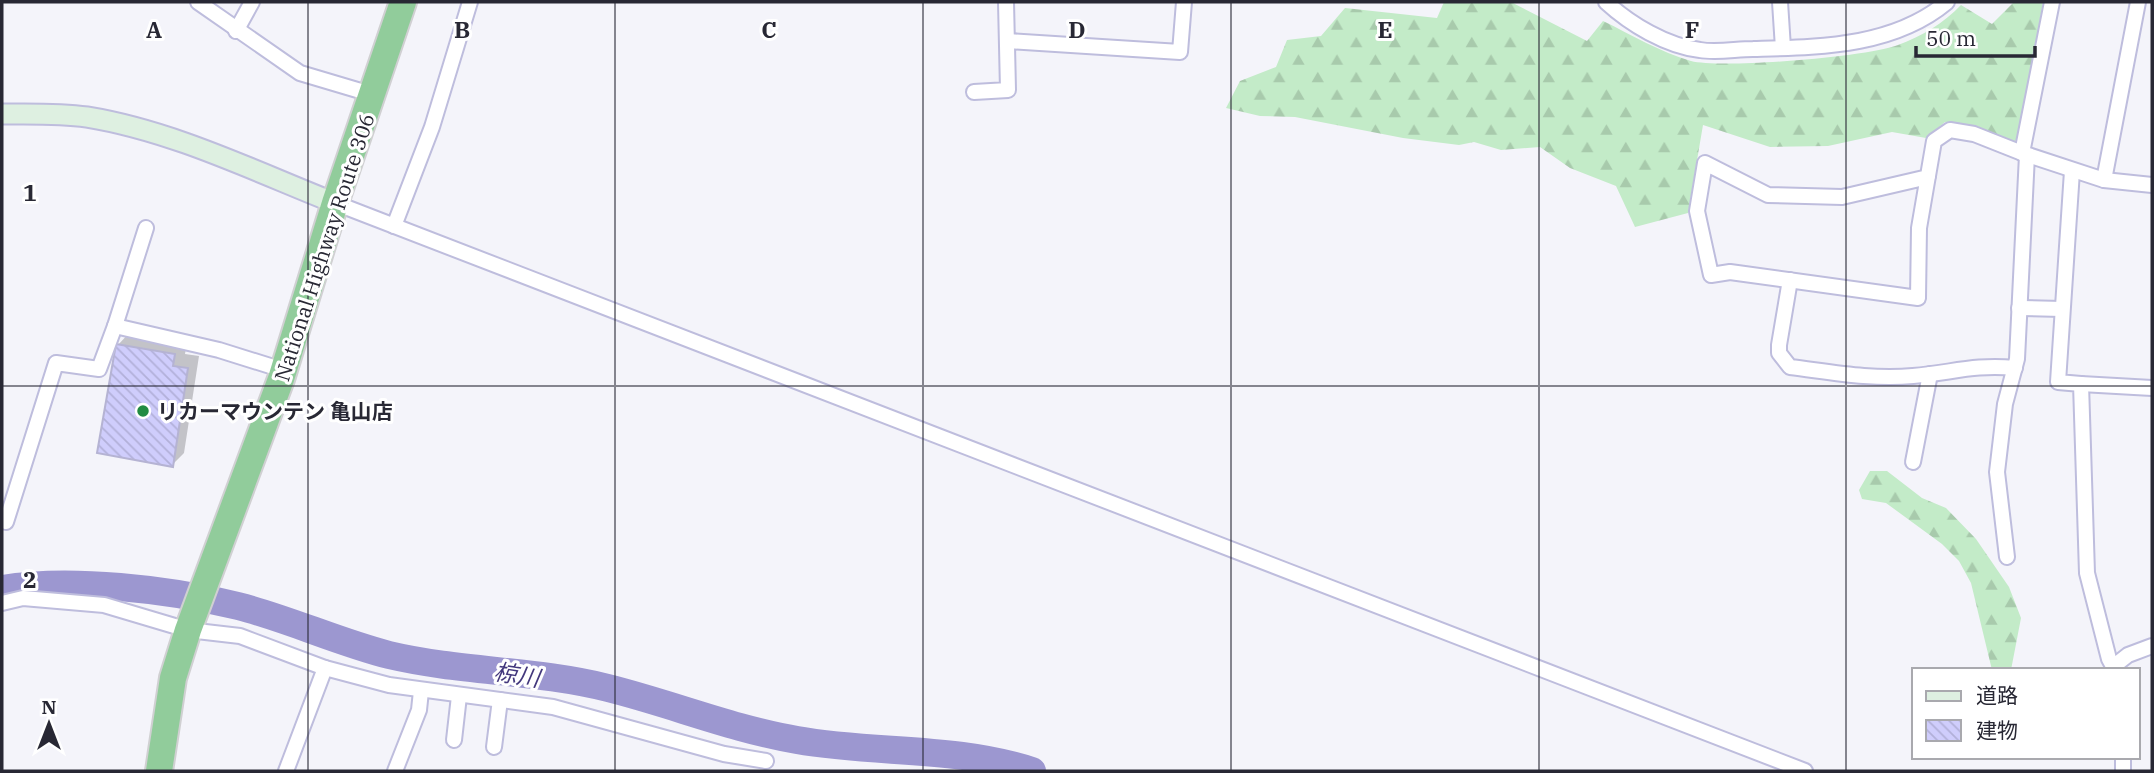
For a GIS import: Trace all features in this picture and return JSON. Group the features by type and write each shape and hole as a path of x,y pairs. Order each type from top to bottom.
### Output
{"highway":[{"name":"National Highway Route 306","path":"159,771 173,678 188,630 283,370 335,203 374,95 403,2"}],"street":[{"path":"198,2 300,73 374,95"},
{"path":"236,31 252,2"},
{"path":"394,226 432,127 470,2"},
{"path":"974,92 1009,90 1006,2"},
{"path":"1009,41 1180,52 1184,2"},
{"path":"1606,2 1648,32 1700,50 1847,43 1888,35 1917,22 1947,2"},
{"path":"1780,2 1783,48"},
{"path":"2007,557 1997,472 2005,404 2015,368 2024,154 2052,2"},
{"path":"2104,180 2138,2"},
{"path":"2,114 54,114 129,126 177,141 1805,771"},
{"path":"1928,177 1842,197 1768,195 1705,163 1697,211 1711,275 1730,272 1918,298 1919,228 1928,177 1934,141 1950,130 1974,134 2072,171 2104,180 2152,186"},
{"path":"2072,171 2058,382 2152,388"},
{"path":"6,522 56,363 99,369 146,228"},
{"path":"1790,280 1779,345 1779,353 1790,366 1876,377 1930,374 1981,365 2015,368"},
{"path":"2019,308 2062,309"},
{"path":"115,326 219,349 283,370"},
{"path":"1913,462 1930,374"},
{"path":"2081,384 2087,573 2109,659 2114,668 2128,655 2152,646"},
{"path":"2,603 23,598 104,605 188,630 240,636 324,667 421,691 572,711 724,754 766,761"},
{"path":"286,771 324,667"},
{"path":"395,771 419,710 421,691"},
{"path":"454,740 458,696"},
{"path":"494,747 500,700"}],"green space":[{"path":"1444,2 1511,2 1587,41 1603,21 1657,48 1691,61 1732,64 1857,54 1898,45 1924,33 1961,5 1992,24 2014,2 2043,2 2019,137 2013,143 1977,126 1945,122 1926,138 1892,132 1828,146 1770,147 1703,125 1688,213 1635,227 1616,186 1570,168 1540,147 1501,150 1474,142 1459,145 1403,138 1295,117 1260,116 1226,108 1240,81 1276,67 1287,40 1321,36 1345,8 1437,18"},
{"path":"1870,471 1887,471 1922,498 1946,508 1976,539 2009,587 2021,618 2011,668 1992,668 1971,583 1959,561 1942,544 1886,503 1862,499 1859,490"}],"building":[{"name":"リカーマウンテン 亀山店","path":"116,344 175,354 173,366 188,368 173,467 97,453"}],"waterway":[{"name":"椋川","path":"2,589 89,585 151,590 211,600 257,611 351,644 416,661 581,682 797,740 945,754 1003,763 1032,771"}],"place":[{"name":"リカーマウンテン 亀山店","path":"143,411"}]}
